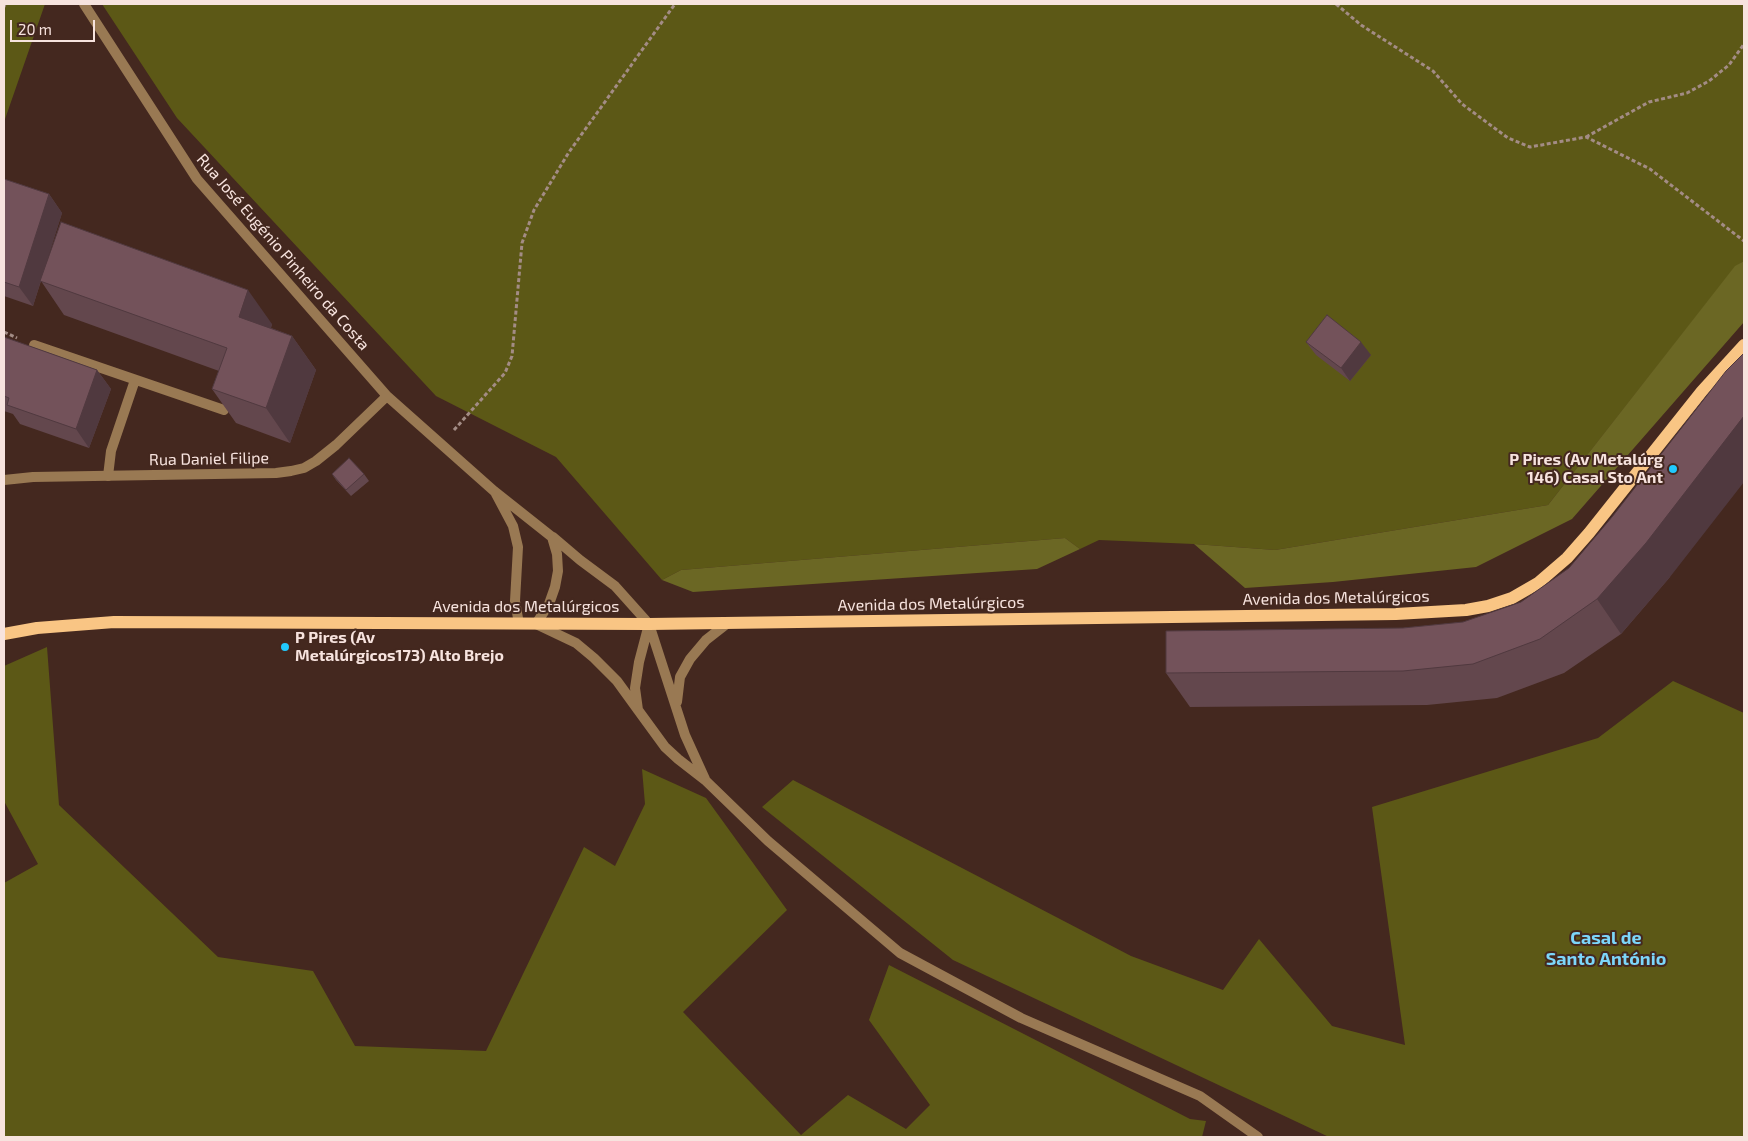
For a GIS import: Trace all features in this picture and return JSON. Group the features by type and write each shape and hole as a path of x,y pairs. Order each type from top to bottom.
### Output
{"main road":[{"name":"Avenida dos Metalúrgicos","path":"4,634 37,628 114,622 649,624 1396,614 1466,610 1488,606 1512,598 1538,583 1567,558 1702,391 1744,345"}],"street":[{"name":"Rua José Eugénio Pinheiro da Costa","path":"84,4 197,179 387,396 494,491 615,586 649,624"},
{"path":"34,345 224,410"},
{"path":"108,476 111,452 135,380"},
{"name":"Rua Daniel Filipe","path":"4,480 33,476 276,473 304,468 336,445 387,396"},
{"name":"Rua José Eugénio Pinheiro da Costa","path":"494,491 513,526 518,547 515,601 519,624"},
{"path":"552,537 557,554 558,571 549,604 536,624 576,643 594,658 617,681 665,747 705,780 768,841 900,953 1021,1018 1200,1096 1258,1137"},
{"path":"677,711 677,692 680,677 690,659 706,640 729,622"},
{"path":"638,710 635,688 639,662 649,624"},
{"path":"649,624 685,735 705,780"}],"path":[{"path":"442,444 505,373 512,356 522,243 534,210 569,152 675,4"},
{"path":"1336,4 1361,25 1432,71 1462,104 1508,138 1530,147 1586,137 1649,102 1687,93 1729,65 1744,44"},
{"path":"1586,137 1650,169 1744,241"}],"shaded area":[{"path":"4,4 45,4 4,122"},
{"path":"102,4 1744,4 1744,261 1735,267 1548,505 1275,550 1099,540 1080,549 1065,538 681,570 662,580 556,457 436,396 177,118"},
{"path":"1744,261 1744,322 1572,519 1476,567 1333,582 1245,588 1194,544 1275,550 1548,505 1735,266"},
{"path":"1065,538 1080,549 1037,569 693,592 662,580 681,570"},
{"path":"47,647 59,805 218,957 313,971 355,1046 486,1051 584,847 615,866 645,804 642,769 706,798 787,910 683,1012 801,1135 848,1095 906,1129 930,1105 869,1020 889,965 1190,1119 1206,1121 1202,1137 4,1137 4,883 38,864 4,801 4,666"},
{"path":"1673,681 1744,713 1744,1137 1329,1137 953,960 762,807 793,780 1131,956 1223,990 1259,939 1332,1026 1405,1045 1372,807 1598,738"}],"building":[{"path":"4,179 49,194 19,287 4,282"},
{"path":"61,222 248,290 239,317 292,336 266,408 212,389 227,348 40,281"},
{"path":"1327,315 1361,342 1341,368 1306,342"},
{"path":"4,337 97,370 76,429 7,405 9,398 4,396"},
{"path":"1744,353 1744,416 1646,543 1597,599 1540,639 1473,664 1403,671 1166,673 1166,631 1403,628 1463,622 1521,602 1569,568 1612,517 1726,371"},
{"path":"349,458 364,474 346,490 332,474"}],"place":[{"name":"P Pires (Av Metalúrg 146) Casal Sto Ant","path":"1673,469"},
{"name":"P Pires (Av Metalúrgicos173) Alto Brejo","path":"285,647"}],"district":[{"name":"Casal de Santo António","path":"1606,948"}]}
